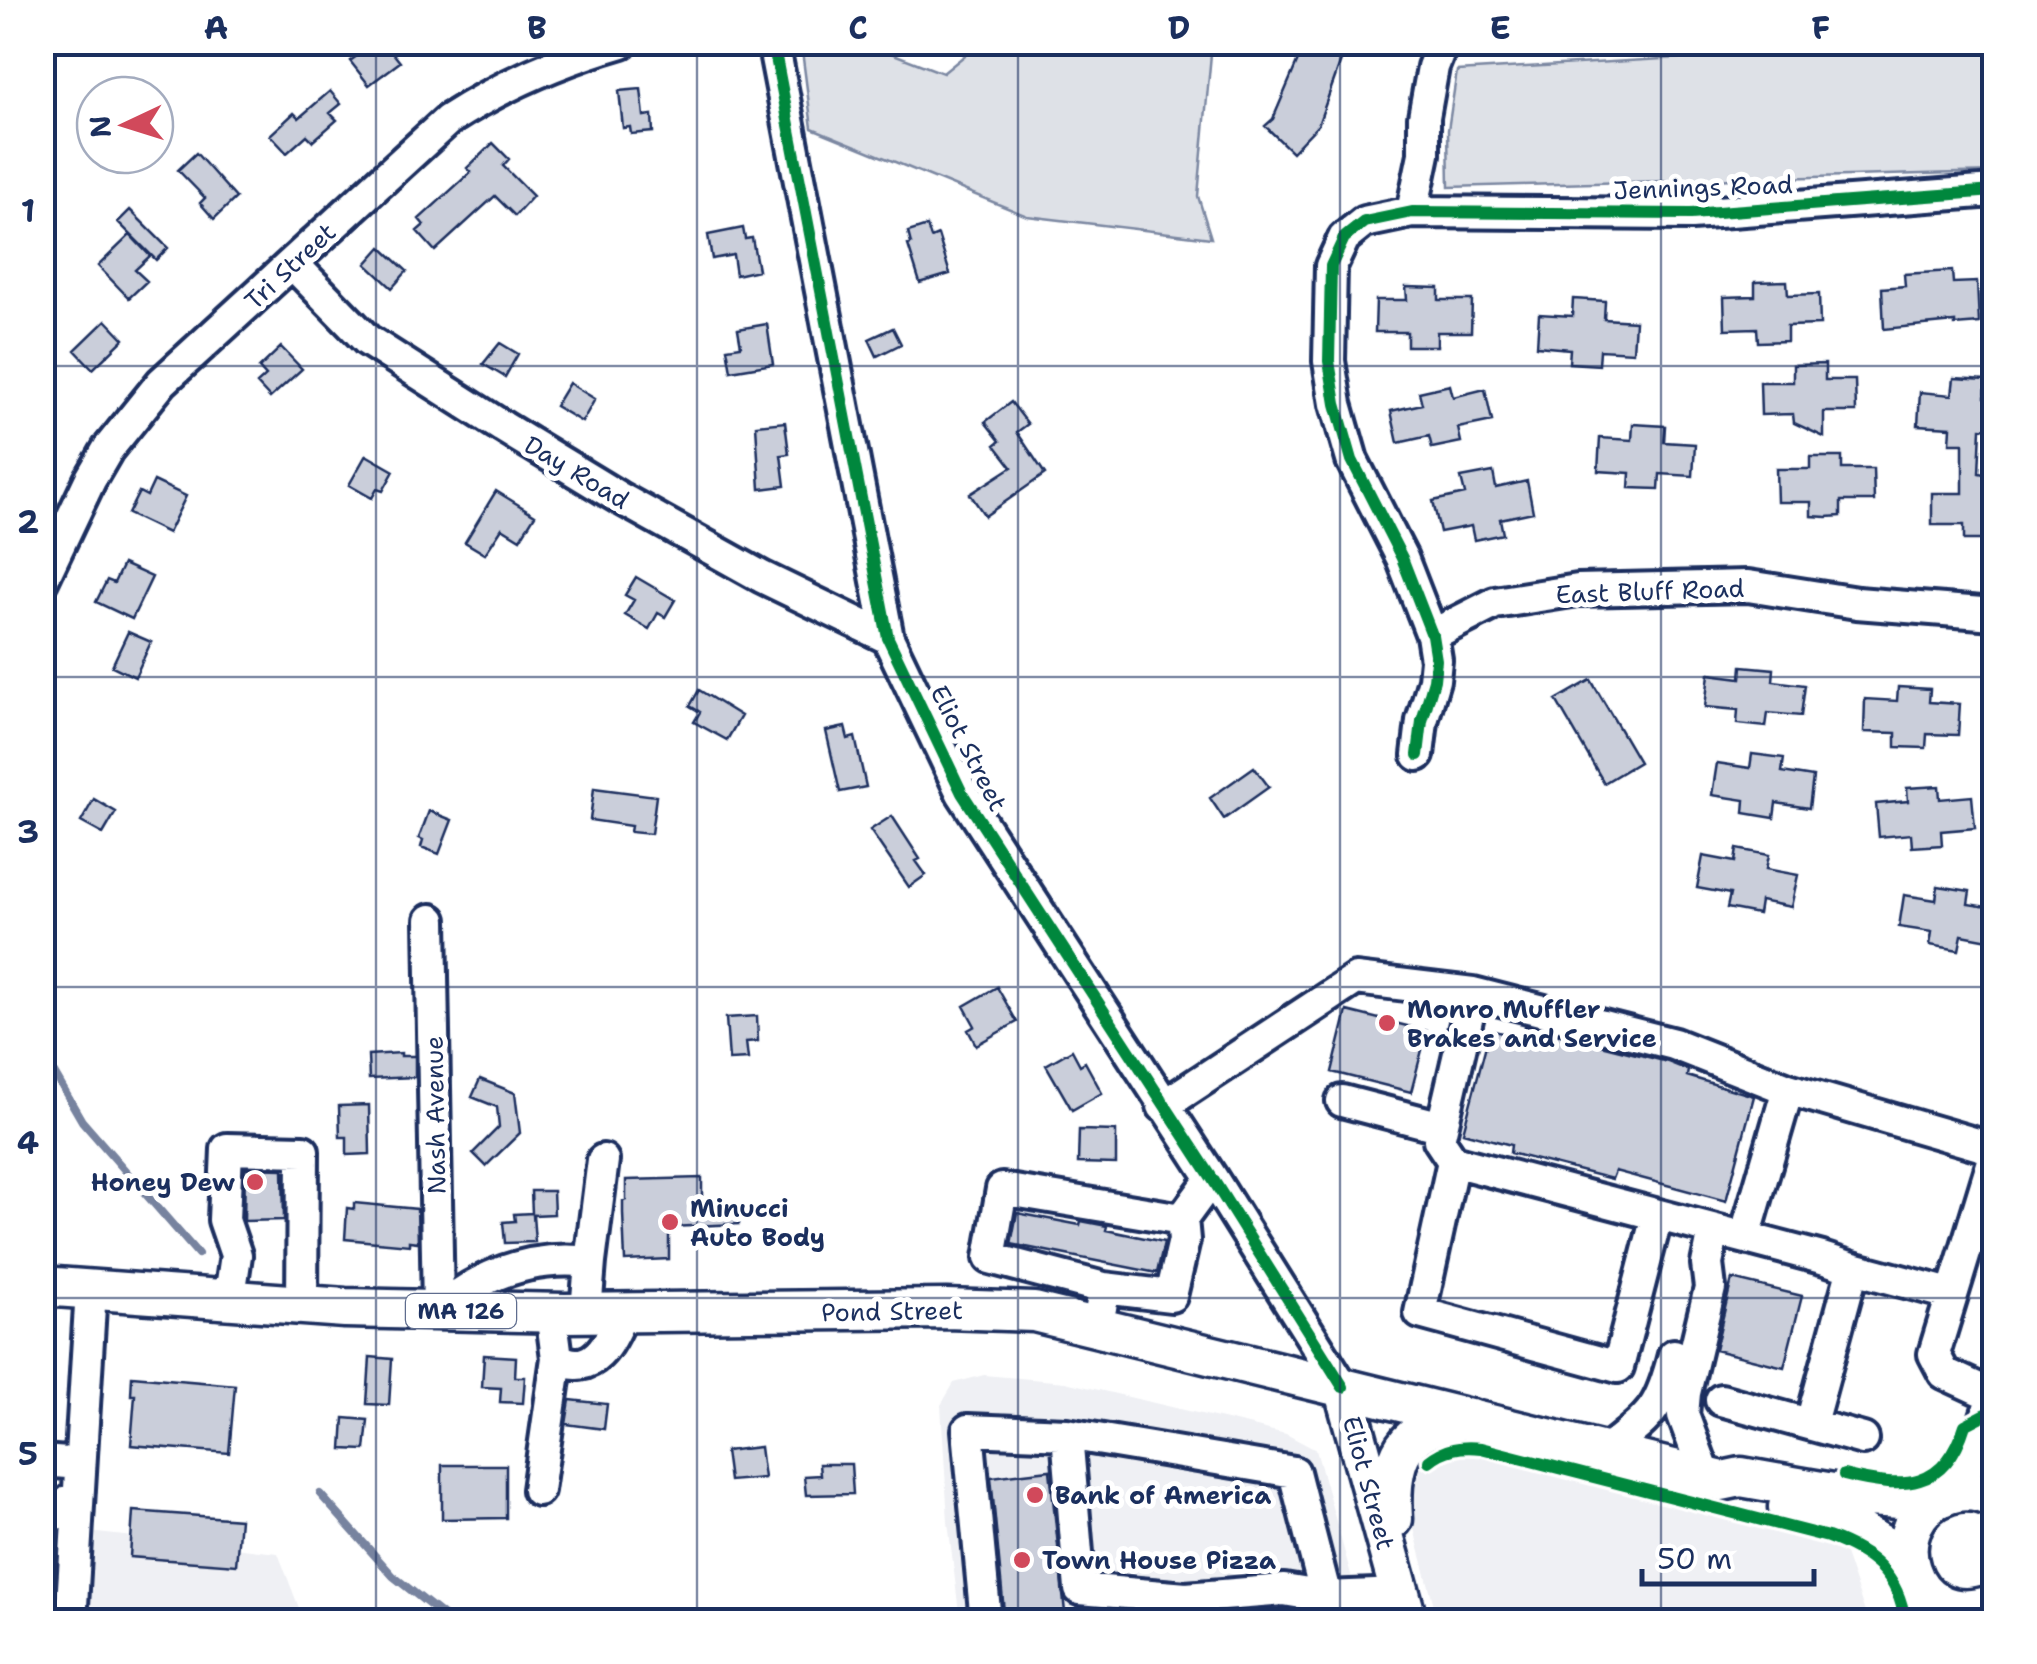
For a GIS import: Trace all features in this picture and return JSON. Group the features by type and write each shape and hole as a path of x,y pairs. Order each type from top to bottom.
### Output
{"main road":[{"name":"Pond Street","path":"42,1286 302,1306 438,1310 1034,1312 1714,1479 1734,1492 1840,1520 1878,1541 1920,1593"},
{"name":"Eliot Street","path":"1343,1386 1399,1591"},
{"path":"1399,1591 1390,1486 1399,1455 1427,1429 1442,1422 1473,1419"},
{"name":"Pond Street","path":"1714,1479 1741,1476 1850,1496 1943,1497"},
{"name":"MA 126","path":"1943,1497 1978,1492 1994,1499"},
{"path":"1920,1593 1908,1544 1912,1528 1943,1497"},
{"name":"MA 126","path":"1920,1593 1959,1611 1994,1604"}],"street":[{"name":"Tri Street","path":"42,582 108,449 162,382 448,120 529,76 622,42"},
{"name":"Eliot Street","path":"772,42 888,638 962,793 1343,1386"},
{"path":"1412,212 1424,154 1424,118 1433,66 1443,42"},
{"name":"Jennings Road","path":"1418,756 1422,721 1434,680 1432,634 1402,558 1352,460 1329,361 1331,266 1344,238 1364,222 1412,212 1690,214 1994,191"},
{"name":"Day Road","path":"294,265 366,340 503,427 762,577 888,638"},
{"name":"East Bluff Road","path":"1432,634 1496,603 1578,590 1748,586 1857,604 1994,614"},
{"name":"Nash Avenue","path":"431,920 438,1310"},
{"path":"1163,1106 1356,979 1474,993 1674,1044 1788,1090 1994,1149"},
{"path":"1474,993 1439,1140 1454,1162 1950,1294"},
{"path":"1745,1238 1788,1090"},
{"path":"1342,1101 1442,1127"},
{"path":"222,1300 232,1282 236,1255 224,1220 227,1149 303,1151 302,1306"},
{"path":"1943,1497 1972,1456 1993,1400 1944,1373 1934,1354 1994,1158"},
{"path":"557,1358 572,1364 587,1363 602,1354 587,1313 603,1160"},
{"path":"1454,1162 1420,1313 1618,1367 1656,1216"},
{"path":"1182,1218 1002,1189 990,1258 1104,1288 1171,1296 1184,1240 1182,1218 1212,1178"},
{"path":"1714,1230 1707,1264 1710,1288 1683,1415 1714,1479"},
{"path":"438,1310 462,1291 525,1264 590,1262"},
{"path":"1606,1452 1656,1408 1664,1392 1692,1282 1707,1264"},
{"path":"1811,1423 1853,1268"},
{"path":"1098,1327 1104,1288"},
{"path":"71,1622 91,1290"},
{"path":"538,1490 557,1358 587,1313"},
{"path":"1720,1400 1863,1439"},
{"path":"986,1622 968,1430 1067,1434 1294,1472 1329,1609"},
{"path":"1067,1434 1080,1589 1186,1598 1284,1590 1329,1609 1399,1591"},
{"path":"42,1461 79,1479"},
{"path":"42,1524 79,1479"},
{"path":"1981,1622 1994,1604"}],"shaded area":[{"path":"801,43 865,43 943,73 980,43 1212,43 1198,196 1211,238 1027,216 812,128"},
{"path":"1994,43 1994,172 1449,187 1448,130 1457,71"},
{"path":"984,1375 1065,1382 1286,1434 1316,1450 1364,1621 960,1621 948,1522 941,1405 954,1383"},
{"path":"1465,1434 1595,1461 1844,1551 1868,1621 1438,1621 1408,1506 1413,1481 1435,1444"},
{"path":"43,1527 278,1553 304,1621 43,1622"}],"building":[{"path":"346,42 384,42 400,62 369,85 350,61 357,56"},
{"path":"1304,46 1342,58 1318,125 1292,152 1265,126 1273,119"},
{"path":"641,89 644,116 652,115 653,132 631,134 630,127 623,128 619,91"},
{"path":"330,91 341,104 330,113 337,120 313,141 307,135 287,153 270,135 294,113 299,118"},
{"path":"493,143 509,159 503,166 533,196 515,216 495,196 435,251 417,231 424,225 419,219 471,172 467,168"},
{"path":"196,153 236,198 214,219 200,203 205,198 178,170"},
{"path":"130,210 168,248 156,260 118,222"},
{"path":"927,226 931,238 938,235 950,274 920,283 908,232"},
{"path":"743,228 745,239 752,238 758,270 736,275 733,255 712,259 708,235"},
{"path":"130,235 150,256 135,270 147,281 129,298 98,266"},
{"path":"381,247 407,271 392,288 366,264"},
{"path":"1952,271 1953,283 1977,282 1979,323 1884,329 1882,288 1905,286 1904,274"},
{"path":"1787,281 1788,295 1819,294 1820,325 1787,326 1787,341 1758,342 1757,328 1725,329 1724,297 1755,296 1755,282"},
{"path":"1406,287 1439,288 1439,300 1472,300 1471,332 1437,332 1437,346 1407,346 1407,332 1375,332 1376,300 1407,300"},
{"path":"1573,299 1605,301 1604,319 1635,321 1633,352 1600,350 1599,365 1569,363 1570,349 1537,346 1539,314 1572,316"},
{"path":"106,320 124,339 93,369 75,350"},
{"path":"767,324 773,364 731,371 727,348 741,346 738,329"},
{"path":"893,328 901,344 877,356 869,339"},
{"path":"500,343 518,354 505,377 483,364"},
{"path":"281,347 302,369 270,398 257,384 266,376 259,368"},
{"path":"1825,364 1825,380 1855,380 1856,412 1824,412 1824,437 1794,423 1793,414 1761,415 1760,382 1793,382 1793,365"},
{"path":"1954,378 1986,380 1985,397 1994,397 1994,429 1981,428 1979,473 1994,476 1994,540 1964,540 1964,525 1932,525 1932,493 1963,493 1963,443 1950,443 1951,427 1918,425 1920,392 1952,395"},
{"path":"569,383 595,399 582,422 555,406"},
{"path":"1450,385 1453,397 1485,389 1492,421 1458,428 1461,442 1432,448 1429,436 1398,443 1391,411 1422,404 1419,392"},
{"path":"1011,402 1028,424 1017,432 1045,474 985,516 970,494 1012,467 995,445 1000,441 985,422"},
{"path":"785,422 789,454 781,455 785,486 760,489 756,425"},
{"path":"1633,424 1665,426 1664,442 1695,444 1693,476 1660,474 1659,489 1629,488 1630,473 1598,471 1600,438 1632,440"},
{"path":"366,455 394,471 383,491 377,489 372,498 349,485"},
{"path":"1810,457 1842,457 1842,469 1873,469 1874,501 1841,501 1841,516 1827,517 1811,516 1811,502 1777,502 1776,469 1810,469"},
{"path":"1493,472 1496,488 1527,481 1533,512 1500,519 1503,534 1474,540 1471,526 1440,532 1433,501 1465,494 1461,478"},
{"path":"154,481 186,496 168,533 128,514 139,492 147,496"},
{"path":"496,491 535,515 520,539 502,528 485,554 465,542"},
{"path":"123,564 152,577 132,619 96,602 107,580 114,583"},
{"path":"636,577 675,600 665,617 658,613 649,629 625,615 634,600 625,595"},
{"path":"128,632 151,642 135,677 112,666"},
{"path":"1742,666 1774,669 1773,681 1805,685 1801,716 1768,713 1766,727 1737,724 1738,710 1705,707 1709,674 1741,678"},
{"path":"1591,680 1639,762 1604,783 1556,700"},
{"path":"1898,687 1930,689 1929,702 1960,704 1958,735 1927,734 1926,748 1896,747 1896,733 1864,732 1865,699 1897,701"},
{"path":"699,690 741,716 727,740 694,722 700,712 690,706"},
{"path":"845,727 848,739 855,737 866,787 840,792 826,731"},
{"path":"1752,754 1784,758 1782,772 1813,777 1809,808 1776,803 1774,818 1744,813 1745,800 1712,795 1717,763 1750,768"},
{"path":"1254,767 1269,787 1224,819 1210,798"},
{"path":"1939,786 1940,799 1972,796 1975,828 1941,831 1942,845 1912,847 1911,834 1879,837 1876,804 1908,801 1907,788"},
{"path":"594,788 656,796 651,834 630,832 631,826 590,820"},
{"path":"94,799 116,812 103,834 81,822"},
{"path":"429,811 452,820 439,854 421,847 423,840 419,838"},
{"path":"892,816 926,875 909,887 870,830"},
{"path":"1737,849 1769,855 1766,869 1798,875 1791,907 1760,901 1758,914 1727,908 1730,894 1697,888 1703,856 1735,862"},
{"path":"1938,886 1970,891 1968,904 1994,908 1994,941 1962,935 1959,950 1930,945 1932,932 1899,927 1904,895 1936,900"},
{"path":"997,987 1017,1022 976,1045 968,1030 975,1026 964,1006"},
{"path":"1347,1011 1427,1031 1411,1092 1332,1072"},
{"path":"757,1016 758,1041 746,1042 748,1059 729,1060 726,1018"},
{"path":"1525,1026 1668,1062 1688,1070 1687,1076 1754,1096 1726,1201 1615,1171 1612,1179 1510,1153 1511,1145 1463,1132 1490,1030 1522,1038"},
{"path":"1072,1050 1080,1065 1085,1062 1102,1093 1072,1110 1046,1065"},
{"path":"368,1055 415,1056 415,1077 369,1079"},
{"path":"480,1079 515,1093 520,1133 486,1166 473,1153 499,1127 497,1107 472,1097"},
{"path":"369,1105 370,1154 347,1155 347,1137 340,1137 339,1106"},
{"path":"1079,1130 1116,1131 1116,1164 1078,1163"},
{"path":"245,1168 283,1169 284,1220 244,1221"},
{"name":"Minucci Auto Body","path":"702,1178 702,1202 738,1203 739,1224 669,1227 669,1259 625,1261 626,1180"},
{"path":"531,1191 553,1191 554,1214 533,1215 535,1242 505,1243 503,1222 515,1221 514,1214 532,1213"},
{"path":"354,1203 417,1209 418,1242 409,1241 409,1245 345,1239 347,1208 354,1209"},
{"path":"1017,1213 1107,1226 1106,1230 1164,1242 1157,1273 1011,1244"},
{"path":"1732,1279 1802,1296 1784,1367 1715,1350"},
{"path":"484,1355 516,1357 515,1377 525,1377 523,1403 500,1402 501,1388 482,1387"},
{"path":"370,1357 392,1359 389,1405 367,1404"},
{"path":"132,1376 235,1385 229,1453 131,1445 135,1395 131,1395"},
{"path":"570,1400 607,1404 604,1429 566,1424"},
{"path":"344,1418 368,1420 365,1450 342,1449"},
{"path":"760,1447 764,1478 729,1481 725,1451"},
{"path":"819,1464 851,1464 853,1494 806,1495 804,1476 820,1475"},
{"path":"442,1465 506,1465 506,1518 442,1519"},
{"path":"1050,1470 1066,1622 1005,1622 991,1477"},
{"path":"133,1511 240,1519 236,1565 130,1557"}],"waterway":[{"path":"42,1052 82,1121 198,1254"},
{"path":"320,1494 393,1576 451,1622"}],"cycle path":[{"path":"773,42 888,638 962,793 1343,1387"},
{"path":"1418,755 1422,721 1434,680 1432,635 1402,558 1352,460 1329,361 1331,266 1344,238 1364,222 1412,212 1691,214 1994,191"},
{"path":"1844,1475 1903,1483 1933,1474 1946,1463 1965,1425 1988,1413"},
{"path":"1429,1461 1454,1449 1481,1448 1828,1537 1857,1550 1880,1567 1896,1591 1905,1622"}],"place":[{"name":"Monro Muffler Brakes and Service","path":"1387,1023"},
{"name":"Honey Dew","path":"255,1182"},
{"name":"Minucci Auto Body","path":"670,1222"},
{"name":"Bank of America","path":"1035,1495"},
{"name":"Town House Pizza","path":"1022,1560"}]}
